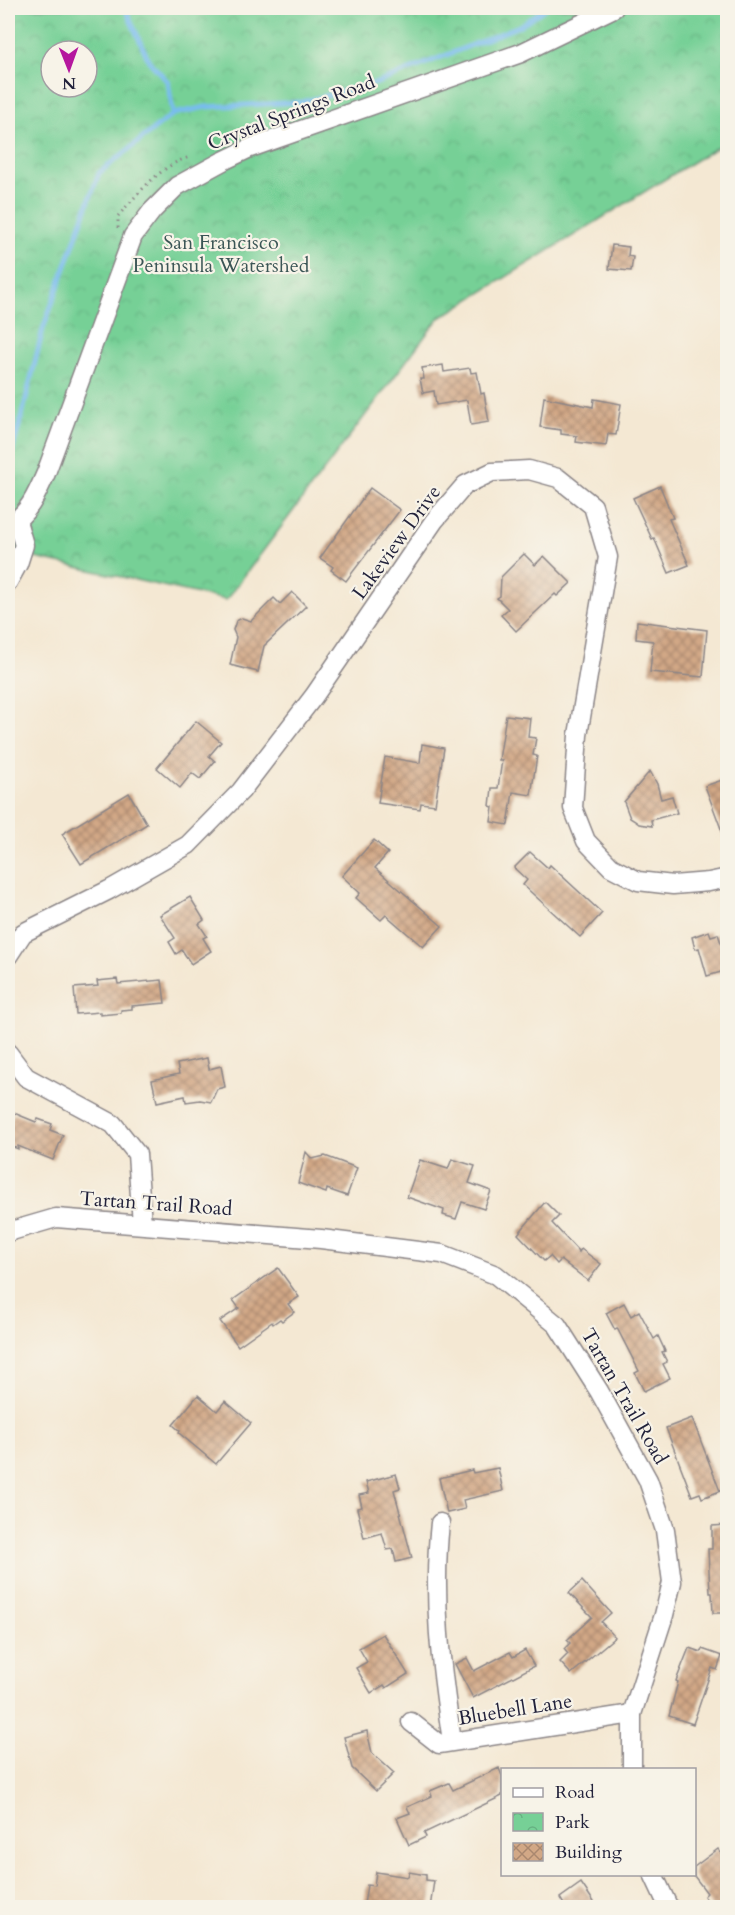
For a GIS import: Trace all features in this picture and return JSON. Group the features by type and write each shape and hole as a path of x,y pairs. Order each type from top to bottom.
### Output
{"street":[{"name":"Crystal Springs Road","path":"12,524 35,499 46,473 133,236 152,211 177,186 205,169 250,148 521,53 614,8"},
{"name":"Lakeview Drive","path":"8,956 24,933 109,890 188,845 241,791 307,705 434,521 465,485 492,472 529,470 558,478 593,506 608,557 578,735 573,807 586,841 611,867 638,881 673,885 728,878"},
{"path":"8,582 18,564 24,545 12,524"},
{"path":"8,1053 26,1077 113,1124 136,1154 142,1224"},
{"name":"Tartan Trail Road","path":"8,1232 56,1218 321,1239 442,1254 496,1275 556,1325 599,1391 648,1480 665,1530 672,1582 664,1615 632,1714 632,1768"},
{"path":"440,1523 437,1554 437,1626 452,1741"},
{"name":"Bluebell Lane","path":"411,1722 439,1744 632,1714"},
{"path":"653,1876 669,1908"}],"green space":[{"name":"San Francisco Peninsula Watershed","path":"8,8 727,8 727,141 438,319 226,600 8,552"}],"building":[{"path":"612,245 629,247 628,256 633,257 631,271 609,269"},
{"path":"443,365 444,372 470,368 471,373 477,372 481,394 484,393 489,422 471,425 467,400 436,405 434,391 423,393 420,379 424,379 422,368"},
{"path":"544,397 593,407 594,399 621,404 616,435 608,434 606,446 576,442 577,436 561,434 561,430 540,427"},
{"path":"660,486 673,518 669,519 689,565 669,573 633,498"},
{"path":"370,488 400,510 346,581 331,570 333,567 320,558"},
{"path":"524,554 535,565 544,556 571,583 557,596 555,594 516,631 501,615 508,609 497,598 500,596 501,577"},
{"path":"292,592 306,606 264,646 258,672 230,665 236,637 233,630 236,621 242,618 251,621 274,598 280,604"},
{"path":"637,621 707,630 703,677 650,672 653,641 636,639"},
{"path":"506,715 530,718 528,737 536,738 533,755 537,756 531,795 513,792 508,825 491,822 493,807 490,806 492,788 498,788 502,760 499,760"},
{"path":"196,721 221,742 209,756 215,761 200,779 192,773 180,788 157,768"},
{"path":"422,744 444,748 435,805 421,803 420,809 378,803 385,757 420,763"},
{"path":"650,771 661,799 672,796 677,813 651,820 652,826 639,824 630,818 624,802"},
{"path":"728,778 728,842 726,842 705,786"},
{"path":"129,793 147,824 81,864 62,834"},
{"path":"374,840 388,853 375,868 442,926 423,947 386,915 381,920 356,898 360,893 342,876"},
{"path":"530,852 548,868 550,865 602,913 580,937 523,885 527,880 514,868"},
{"path":"190,897 204,920 199,924 207,936 203,938 211,951 191,964 182,950 176,954 169,942 175,938 160,915"},
{"path":"709,931 711,936 718,934 728,963 728,970 707,976 699,948 695,949 692,937"},
{"path":"117,979 118,984 162,980 165,1003 132,1006 132,1009 121,1010 121,1013 76,1014 74,988 98,986 97,981"},
{"path":"207,1058 209,1069 221,1066 225,1087 217,1089 211,1102 200,1100 186,1102 185,1096 157,1102 152,1080 179,1074 177,1064"},
{"path":"14,1113 36,1122 38,1119 52,1124 50,1130 63,1135 53,1160 18,1146 18,1149 8,1145 8,1129"},
{"path":"306,1152 312,1159 325,1156 357,1168 347,1196 327,1189 326,1193 298,1183"},
{"path":"452,1159 475,1166 469,1183 491,1191 484,1209 462,1202 456,1219 443,1215 444,1210 407,1197 420,1160 448,1169"},
{"path":"545,1202 559,1216 552,1223 579,1252 581,1249 601,1264 588,1281 561,1260 557,1264 550,1256 544,1261 518,1234"},
{"path":"278,1268 299,1297 288,1304 294,1312 282,1321 280,1319 273,1324 272,1322 238,1346 220,1321 239,1308 233,1300"},
{"path":"624,1303 631,1316 639,1311 654,1339 658,1336 665,1351 662,1352 667,1362 663,1364 670,1378 644,1391 635,1373 639,1371 617,1328 615,1330 606,1313"},
{"path":"198,1395 217,1411 225,1401 251,1423 216,1464 179,1433 180,1431 173,1425"},
{"path":"692,1418 720,1491 702,1498 700,1493 692,1496 666,1428"},
{"path":"498,1468 503,1491 463,1500 465,1509 447,1513 439,1478 472,1470 473,1473"},
{"path":"396,1474 400,1488 394,1490 412,1558 396,1562 393,1549 387,1550 382,1533 364,1538 357,1508 362,1507 359,1495 369,1493 366,1482"},
{"path":"728,1525 728,1613 713,1613 708,1549 712,1549 712,1526"},
{"path":"582,1581 611,1613 601,1622 615,1637 571,1674 560,1662 568,1654 564,1649 570,1643 567,1640 592,1617 569,1593"},
{"path":"383,1634 408,1674 386,1688 384,1685 371,1693 356,1668 367,1662 359,1648"},
{"path":"689,1648 701,1652 702,1649 722,1656 717,1670 712,1668 693,1724 669,1716 678,1682 676,1681"},
{"path":"525,1650 534,1666 473,1698 455,1664 467,1658 474,1671 510,1652 513,1657"},
{"path":"367,1731 372,1753 394,1773 376,1791 352,1768 344,1737"},
{"path":"499,1768 501,1796 424,1833 426,1837 409,1845 397,1818 410,1813 407,1807 432,1796 430,1791 449,1783 453,1790"},
{"path":"718,1849 728,1862 728,1908 713,1908 704,1896 707,1893 694,1876 696,1876 696,1866"},
{"path":"376,1872 408,1877 409,1872 426,1875 426,1880 434,1881 430,1908 399,1903 399,1905 389,1903 388,1908 364,1905 367,1885 374,1886"},
{"path":"581,1883 598,1908 566,1908 560,1898"}],"waterway":[{"path":"125,8 149,61 168,82 173,114"},
{"path":"8,466 43,329 99,173 173,114 206,107 302,102 377,83 519,26 546,8"}]}
